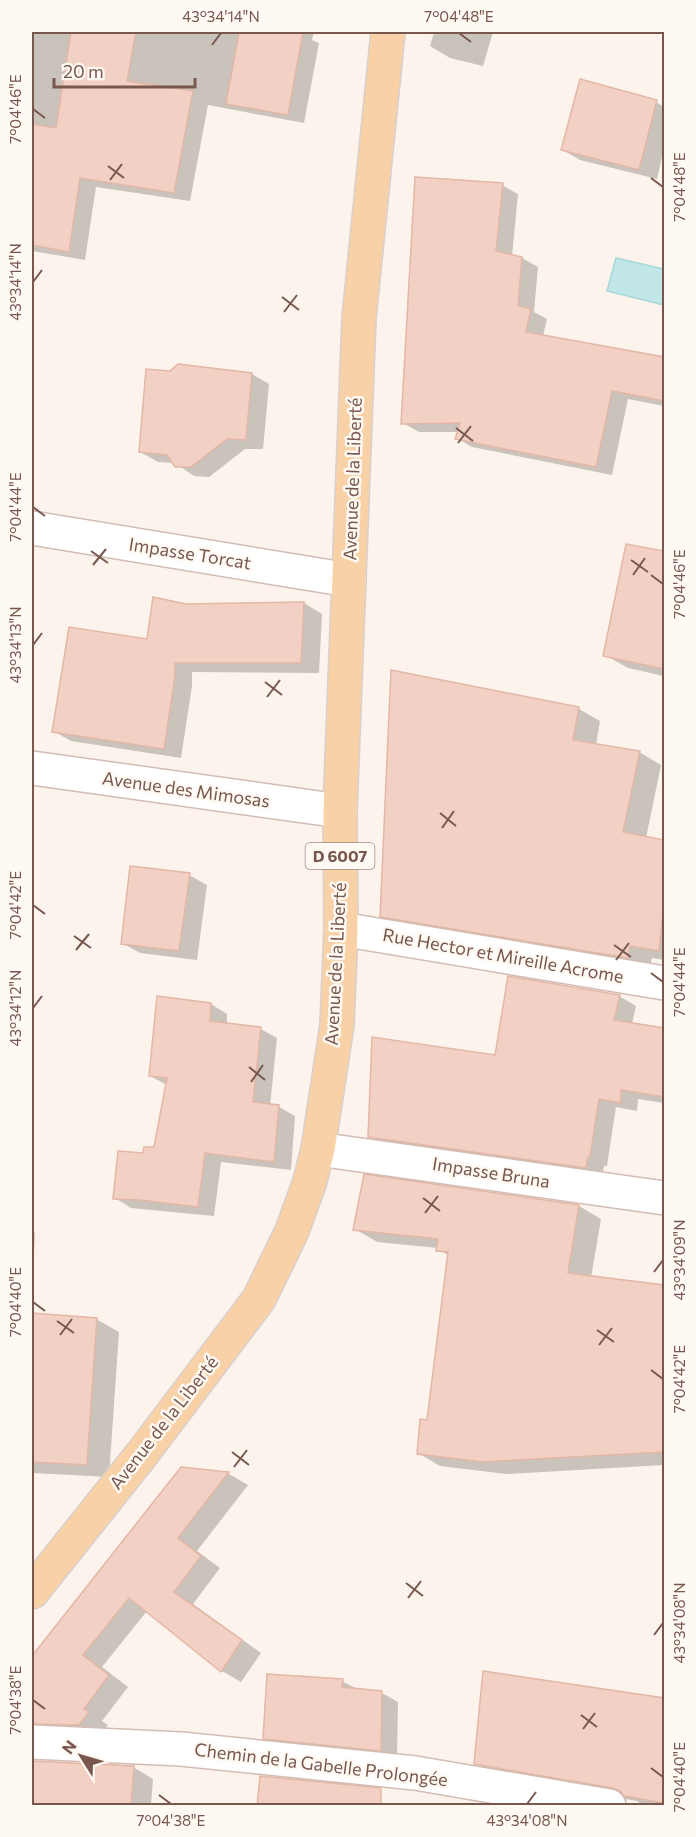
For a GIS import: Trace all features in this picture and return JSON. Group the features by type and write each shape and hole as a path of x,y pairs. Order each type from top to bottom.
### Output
{"main road":[{"name":"Avenue de la Liberté","path":"32,1592 142,1454 259,1299 292,1231 310,1181 318,1149 337,1025 341,929 340,811 359,318 388,32"}],"street":[{"name":"Impasse Torcat","path":"32,528 349,580"},
{"name":"Avenue des Mimosas","path":"32,768 340,811"},
{"name":"Rue Hector et Mireille Acrome","path":"341,929 664,984"},
{"name":"Impasse Bruna","path":"318,1149 664,1198"},
{"name":"Chemin de la Gabelle Prolongée","path":"32,1742 181,1749 415,1773 609,1806"}],"water":[{"path":"616,258 664,269 664,305 607,291"}],"building":[{"path":"71,32 136,32 127,81 193,91 174,193 80,178 69,252 32,245 32,124 56,128"},
{"path":"239,32 303,32 288,115 226,104"},
{"path":"580,79 657,100 639,170 561,150"},
{"path":"415,177 503,183 496,251 522,257 518,306 531,309 526,332 664,357 664,401 612,391 596,467 455,439 460,423 401,424"},
{"path":"178,364 252,373 246,440 227,439 191,467 175,467 167,455 139,452 146,369 170,371"},
{"path":"626,544 664,551 664,669 603,656"},
{"path":"153,597 186,604 304,602 301,663 175,663 164,749 52,732 69,627 147,639"},
{"path":"391,670 579,707 573,740 640,751 623,832 664,840 664,903 659,951 630,946 628,958 380,917"},
{"path":"130,866 190,873 179,951 121,944"},
{"path":"508,976 620,995 614,1020 664,1028 664,1097 621,1090 621,1103 599,1099 590,1157 588,1157 586,1168 368,1137 372,1037 495,1055"},
{"path":"157,996 211,1003 210,1021 261,1027 253,1102 279,1105 274,1162 205,1153 198,1207 113,1199 118,1151 143,1153 144,1147 154,1147 167,1078 149,1076"},
{"path":"364,1174 579,1205 568,1273 664,1285 664,1452 483,1462 417,1454 420,1419 427,1420 448,1252 436,1251 438,1239 353,1230"},
{"path":"32,1313 97,1318 87,1465 32,1462"},
{"path":"181,1467 229,1472 178,1538 201,1556 174,1592 242,1640 221,1672 129,1598 83,1655 109,1675 84,1709 89,1712 79,1725 32,1724 32,1656"},
{"path":"483,1671 664,1698 664,1803 624,1796 620,1791 612,1788 474,1764"},
{"path":"267,1674 343,1679 342,1687 382,1691 381,1751 263,1739"},
{"path":"32,1761 134,1766 131,1806 32,1806"},
{"path":"260,1776 381,1788 381,1806 257,1806"}]}
